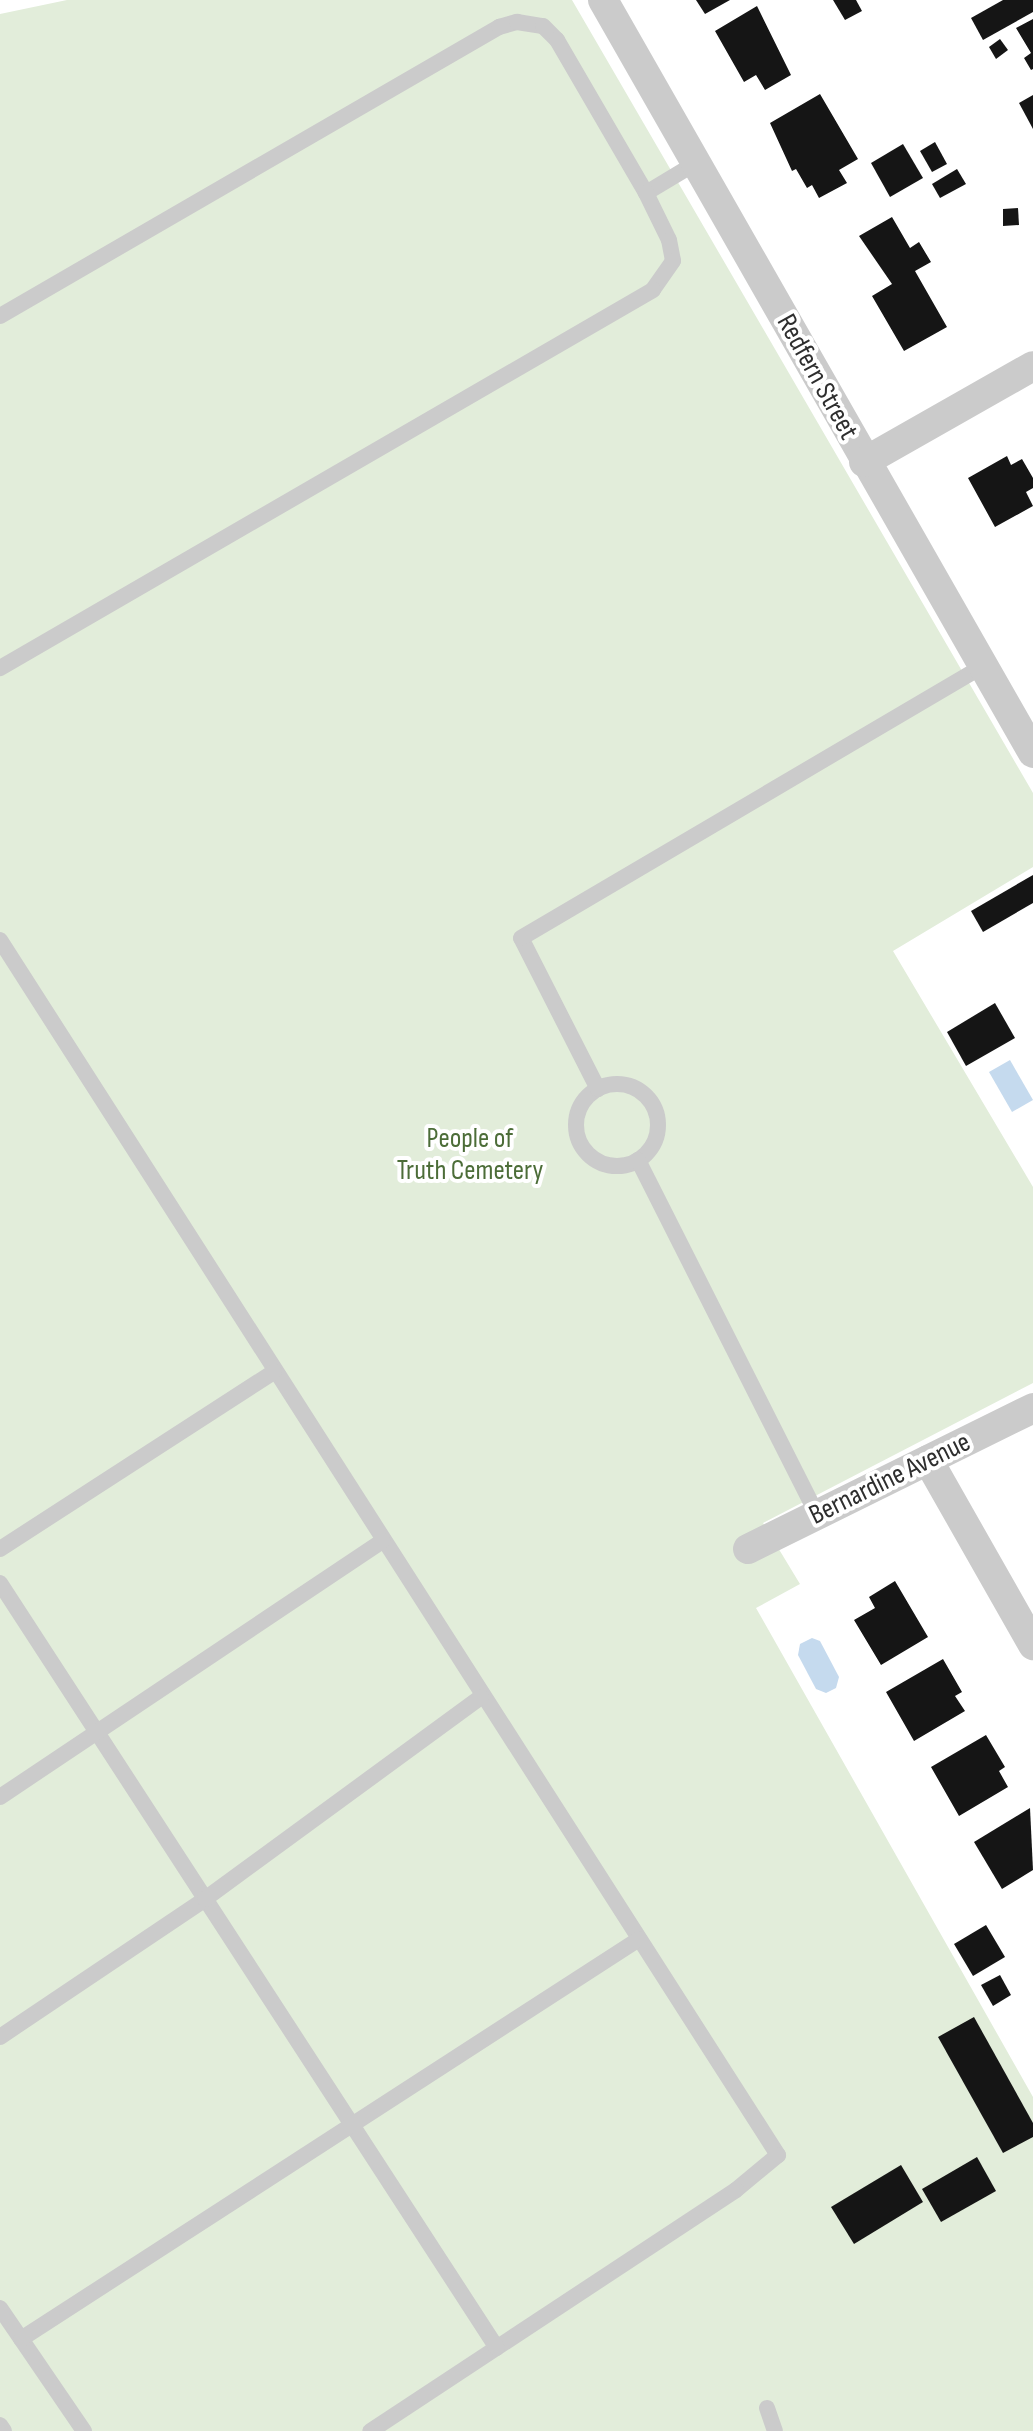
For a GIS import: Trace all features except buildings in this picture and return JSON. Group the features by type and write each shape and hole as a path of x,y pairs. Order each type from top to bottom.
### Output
{"street":[{"name":"Redfern Street","path":"603,0 864,462 1033,753"},
{"path":"864,462 1033,366"},
{"name":"Bernardine Avenue","path":"748,1549 1033,1408"},
{"path":"928,1460 1033,1645"}],"lane":[{"path":"0,316 499,27 517,22 543,26 557,40 646,193 669,240 673,261 653,290 0,668"},
{"path":"646,193 696,163"},
{"path":"598,1089 521,938 983,666"},
{"path":"0,940 481,1697 778,2155 736,2190 370,2431"},
{"path":"632,1087 655,1111 654,1144 638,1160 600,1163 581,1146 576,1120 588,1097 598,1089 632,1087"},
{"path":"638,1160 817,1515"},
{"path":"0,1549 274,1372"},
{"path":"0,1797 382,1541"},
{"path":"0,1583 497,2348"},
{"path":"0,2037 205,1899 481,1697"},
{"path":"21,2339 639,1939"},
{"path":"0,2308 84,2431"},
{"path":"767,2408 775,2431"},
{"path":"0,2425 4,2431"}],"green space":[{"name":"People of Truth Cemetery","path":"67,0 572,0 1033,793 1033,867 893,951 1033,1187 1033,1383 763,1523 800,1584 756,1608 1033,2097 1033,2431 0,2431 0,14"}],"water":[{"path":"1010,1060 1033,1100 1012,1112 989,1072"},
{"path":"812,1638 820,1641 839,1677 836,1688 826,1693 816,1689 798,1655 800,1644"}]}
